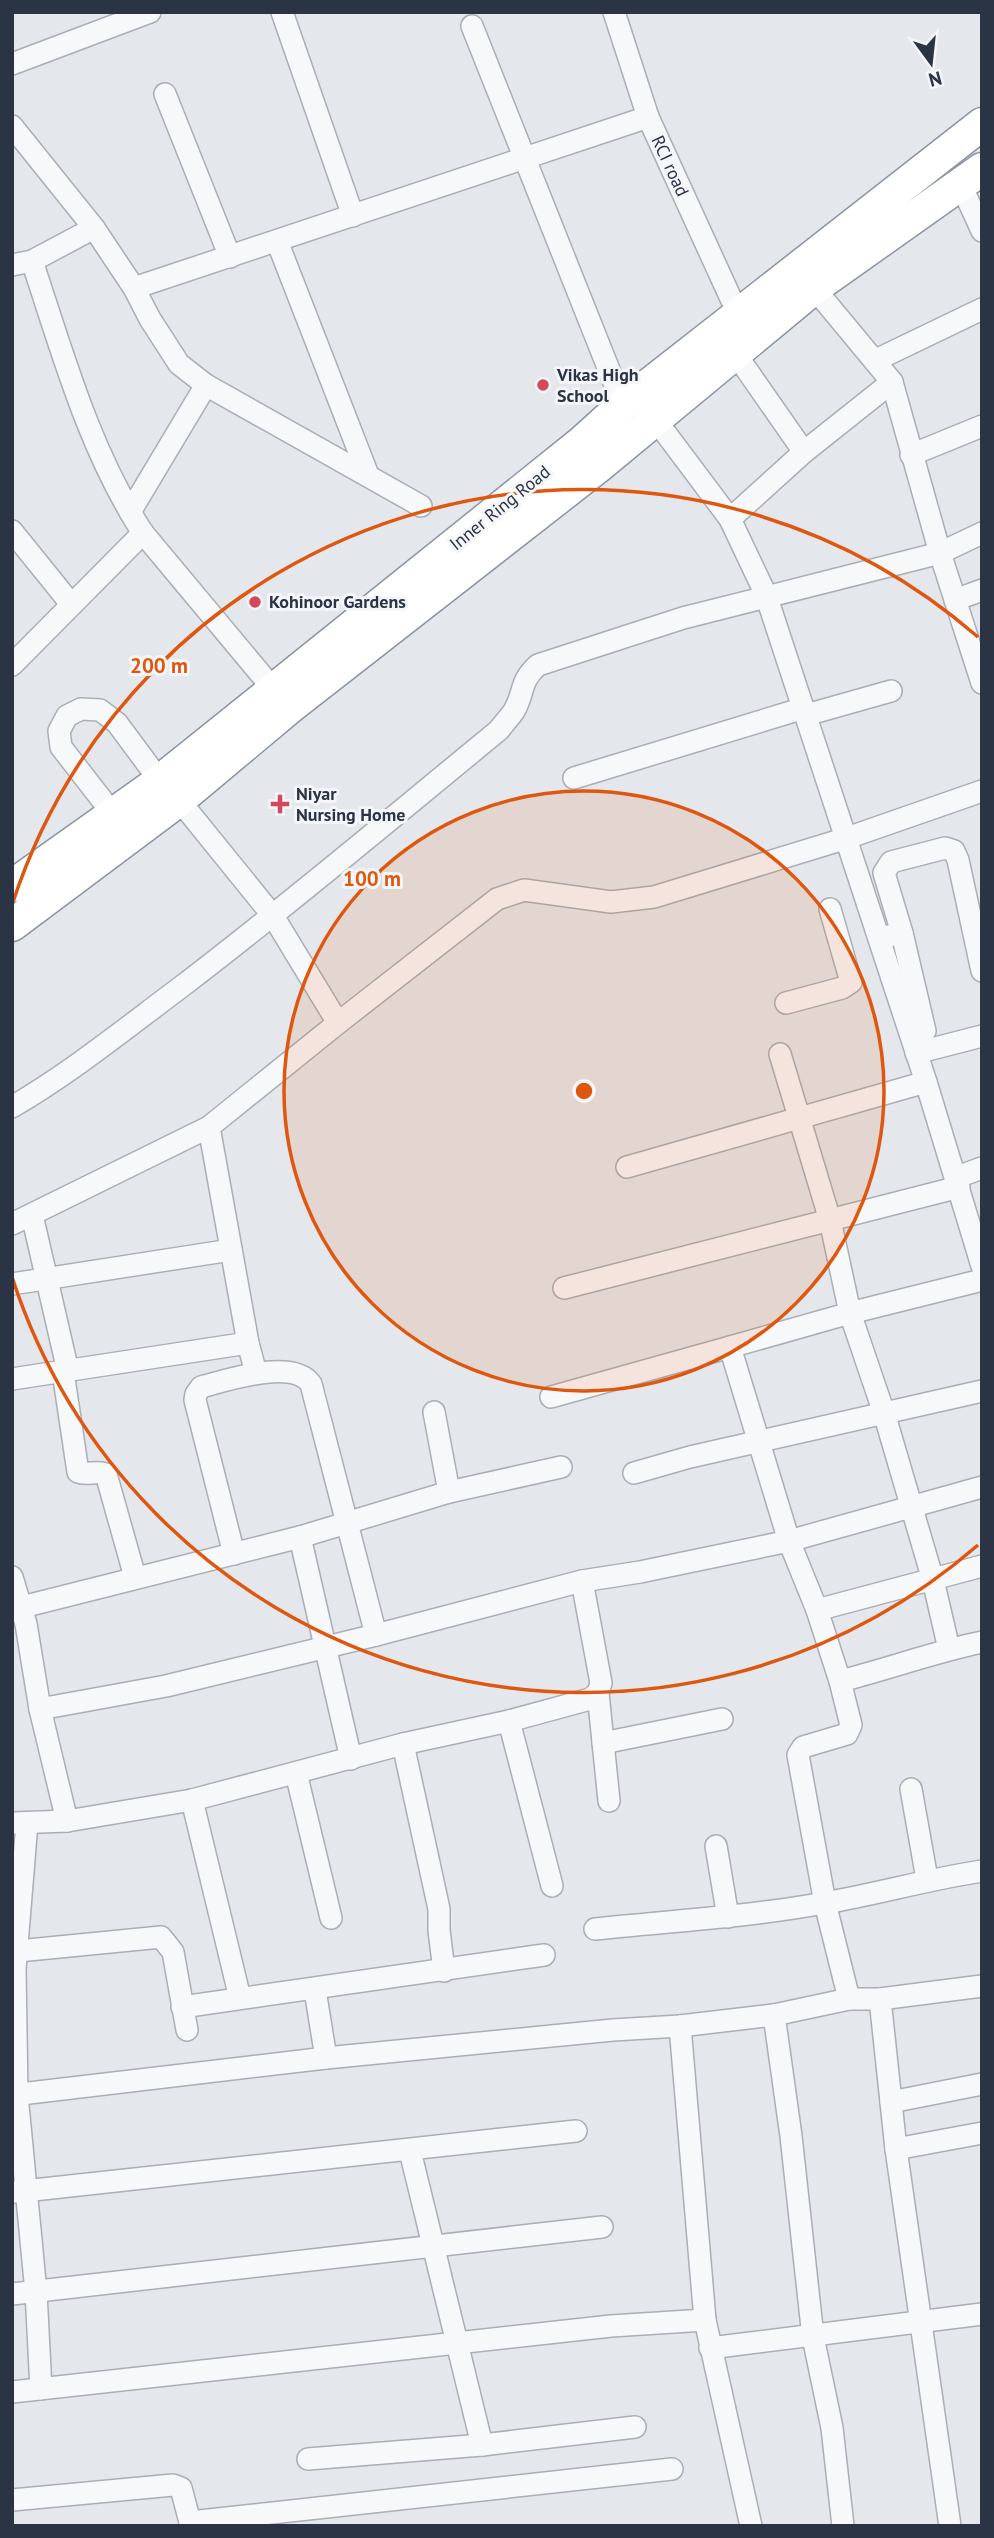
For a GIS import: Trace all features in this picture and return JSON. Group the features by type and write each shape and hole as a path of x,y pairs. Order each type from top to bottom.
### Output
{"highway":[{"name":"Inner Ring Road","path":"12,925 169,790 274,690 581,443 623,405 982,124"},
{"name":"Inner Ring Road","path":"12,886 113,814 169,790 267,726 599,466 814,288 971,177"}],"street":[{"path":"12,64 150,12"},
{"path":"282,12 353,216"},
{"name":"RCI road","path":"614,12 648,117 738,314"},
{"path":"472,26 523,160 623,405"},
{"path":"165,94 230,257"},
{"path":"134,288 648,117"},
{"path":"12,126 94,228 134,288 150,320 178,364 206,385 421,506"},
{"path":"971,177 982,231"},
{"path":"94,228 22,263 86,422 130,512 143,533 274,690"},
{"path":"277,242 368,475"},
{"path":"814,288 892,382 940,553 982,683"},
{"path":"876,360 982,309"},
{"path":"735,353 804,452"},
{"path":"730,519 804,452 892,382"},
{"path":"130,512 206,385"},
{"path":"655,419 730,519 766,595 882,946 908,998 920,1037 926,1082 982,1265"},
{"path":"911,455 982,426"},
{"path":"12,531 71,604"},
{"path":"14,660 143,533"},
{"path":"12,1107 102,1046 273,916 499,730 515,709 529,674 538,665 683,618 940,553 982,533"},
{"path":"955,600 982,590"},
{"path":"574,778 805,711 891,691"},
{"path":"113,814 61,747 59,731 67,716 81,709 100,710 117,723 273,916 338,1023"},
{"path":"12,1224 209,1127 497,899 524,890 611,902 654,897 847,838 982,791"},
{"path":"908,998 902,933 884,873 891,862 945,848 954,851 982,971"},
{"path":"786,1003 842,988 852,982 830,909"},
{"path":"848,966 902,933"},
{"path":"920,1037 982,1035"},
{"path":"780,1054 830,1220 850,1312 884,1413 933,1580 949,1649"},
{"path":"627,1167 926,1082"},
{"path":"209,1127 256,1374"},
{"path":"564,1288 830,1220 958,1182 982,1168"},
{"path":"32,1215 48,1277 66,1372 78,1472 82,1474 99,1471 106,1474 135,1577"},
{"path":"12,1284 231,1250"},
{"path":"551,1396 850,1312 982,1280"},
{"path":"12,1379 248,1343"},
{"path":"730,1346 789,1541 817,1610 851,1725 846,1734 803,1747 798,1755 825,1903 849,1999"},
{"path":"234,1553 195,1400 196,1394 201,1387 256,1374 295,1372 306,1376 311,1384 376,1635"},
{"path":"634,1473 690,1457 982,1391"},
{"path":"434,1412 449,1492"},
{"path":"20,1619 135,1577 300,1537 449,1492 561,1467"},
{"path":"40,1709 166,1686 582,1581 640,1572 789,1541 982,1486"},
{"path":"300,1537 351,1759"},
{"path":"817,1610 982,1566"},
{"path":"12,1577 67,1821"},
{"path":"582,1581 601,1683 598,1693 609,1801"},
{"path":"840,1681 982,1642"},
{"path":"41,2389 36,2292 20,2192 14,2095 19,1823 67,1821 192,1800 403,1744 509,1721 590,1699 598,1693"},
{"path":"603,1743 722,1719"},
{"path":"509,1721 552,1886"},
{"path":"403,1744 439,1909 444,1971"},
{"path":"296,1773 331,1917"},
{"path":"911,1789 927,1879"},
{"path":"192,1800 240,1998"},
{"path":"716,1846 728,1917"},
{"path":"595,1929 728,1917 825,1903 927,1879 982,1871"},
{"path":"15,1963 160,1937 173,1952 187,2030"},
{"path":"182,2007 544,1955"},
{"path":"14,2095 326,2058 680,2026 774,2015 849,1999 880,1999 982,1986"},
{"path":"315,1990 326,2058"},
{"path":"880,1999 896,2149 950,2526"},
{"path":"774,2015 791,2136 813,2337 832,2428 843,2526"},
{"path":"680,2026 705,2320 751,2526"},
{"path":"891,2102 982,2084"},
{"path":"20,2192 576,2131"},
{"path":"896,2149 981,2137"},
{"path":"410,2151 482,2445"},
{"path":"12,2294 602,2227"},
{"path":"710,2348 982,2314"},
{"path":"12,2392 646,2322 705,2320"},
{"path":"308,2459 482,2445 635,2427"},
{"path":"12,2500 173,2485 181,2488 190,2524 672,2469"}],"place":[{"name":"Vikas High School","path":"543,385"},
{"name":"Kohinoor Gardens","path":"255,602"},
{"name":"Niyar Nursing Home","path":"280,804"}]}
